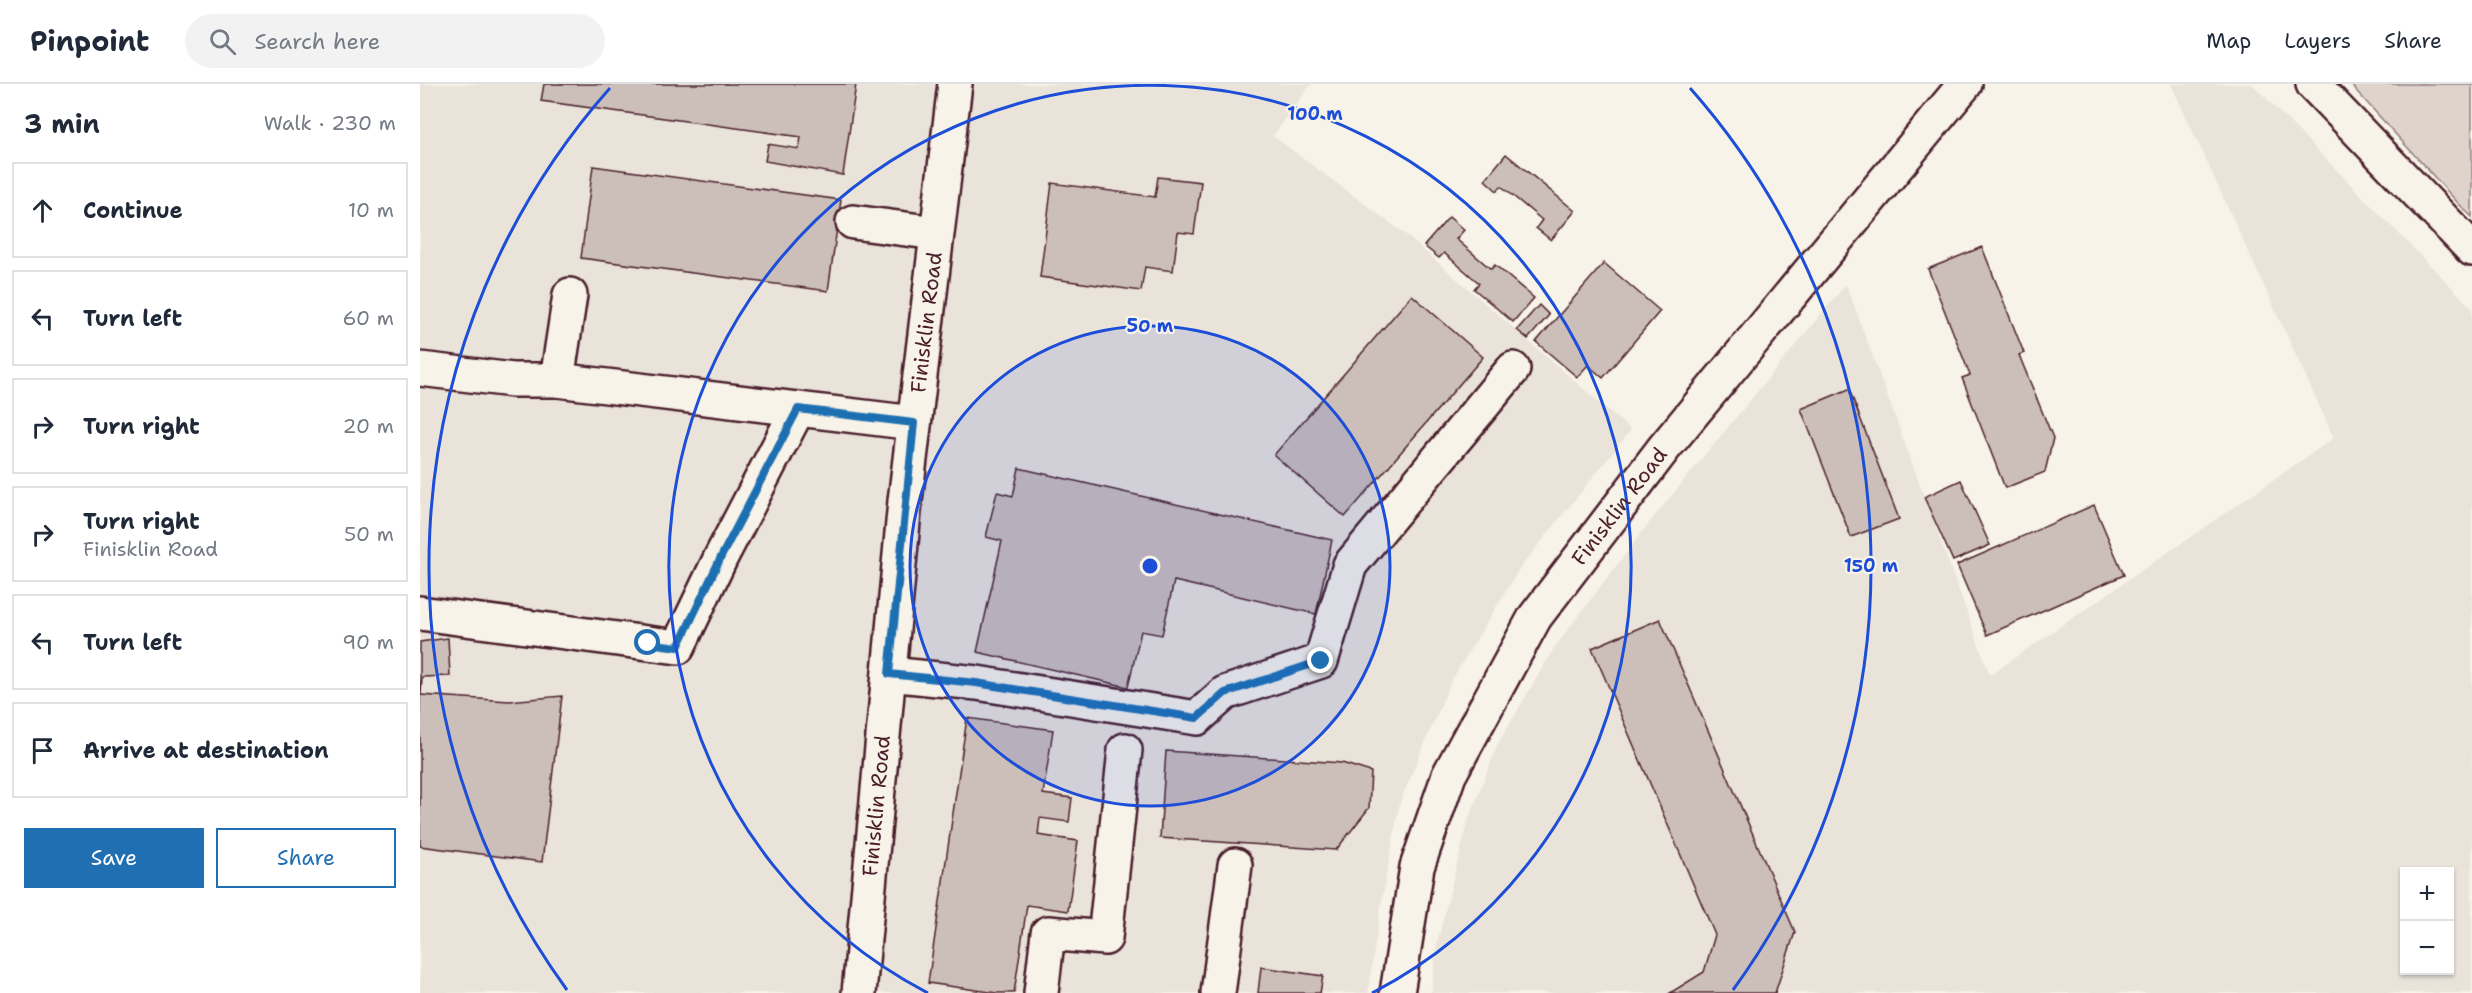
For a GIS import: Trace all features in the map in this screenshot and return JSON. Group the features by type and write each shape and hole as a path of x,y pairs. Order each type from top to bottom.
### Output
{"street":[{"name":"Finisklin Road","path":"859,993 914,423 955,84"},
{"name":"Finisklin Road","path":"1397,993 1417,867 1449,775 1535,617 1664,448 1965,84"},
{"path":"2313,84 2472,249"},
{"path":"853,222 936,233"},
{"path":"557,380 570,295"},
{"path":"420,369 513,380 557,380 914,423"},
{"path":"889,674 976,683 1197,718 1225,693 1321,661 1350,565 1513,369"},
{"path":"420,613 678,647 721,557 798,409"},
{"path":"1041,993 1048,933 1105,938 1125,750"},
{"path":"1218,993 1235,865"}],"shaded area":[{"path":"420,84 1311,84 1273,136 1405,234 1631,430 1520,568 1451,681 1400,802 1368,993 420,993"},
{"path":"2171,84 2252,84 2472,308 2472,993 1431,993 1437,943 1468,821 1498,744 1554,648 1649,523 1846,284 1990,675 2334,438"},
{"path":"2350,84 2472,84 2472,217 2458,203"}],"building":[{"path":"544,84 856,84 843,175 765,161 768,144 799,149 801,137 541,101"},
{"path":"1506,154 1575,211 1551,240 1536,228 1542,220 1501,186 1497,191 1485,180"},
{"path":"593,166 841,200 828,291 581,258"},
{"path":"1158,177 1201,182 1194,234 1178,232 1173,271 1145,267 1141,291 1040,277 1052,183 1155,197"},
{"path":"1449,217 1464,230 1456,239 1491,269 1495,265 1534,298 1513,322 1474,289 1479,283 1444,253 1439,258 1424,246"},
{"path":"1982,247 2024,353 2019,355 2053,438 2045,472 2005,488 1962,378 1970,375 1928,269"},
{"path":"1604,263 1660,311 1603,378 1588,365 1577,377 1536,342"},
{"path":"1412,295 1483,357 1345,517 1274,455"},
{"path":"1539,305 1549,315 1528,339 1517,330"},
{"path":"1849,389 1899,519 1851,537 1801,409"},
{"path":"1019,468 1332,540 1316,614 1174,581 1162,635 1141,631 1128,687 977,652 1002,541 986,537 997,492 1013,496"},
{"path":"1961,480 1990,545 1953,561 1924,497"},
{"path":"2094,505 2124,575 1987,635 1957,565"},
{"path":"1660,619 1795,932 1775,993 1670,993 1704,972 1715,935 1592,648"},
{"path":"448,638 450,676 422,677 421,695 509,701 562,696 542,862 420,846 420,642"},
{"path":"967,718 1053,730 1043,794 1072,798 1069,822 1040,818 1038,835 1078,841 1068,911 1027,905 1014,993 997,993 928,983"},
{"path":"1166,751 1342,763 1371,772 1369,808 1336,850 1160,838"},
{"path":"1261,967 1323,976 1320,993 1258,993"}],"route":[{"path":"648,643 678,647 721,557 798,409 914,423 889,674 976,683 1197,718 1225,693 1321,661"}]}
